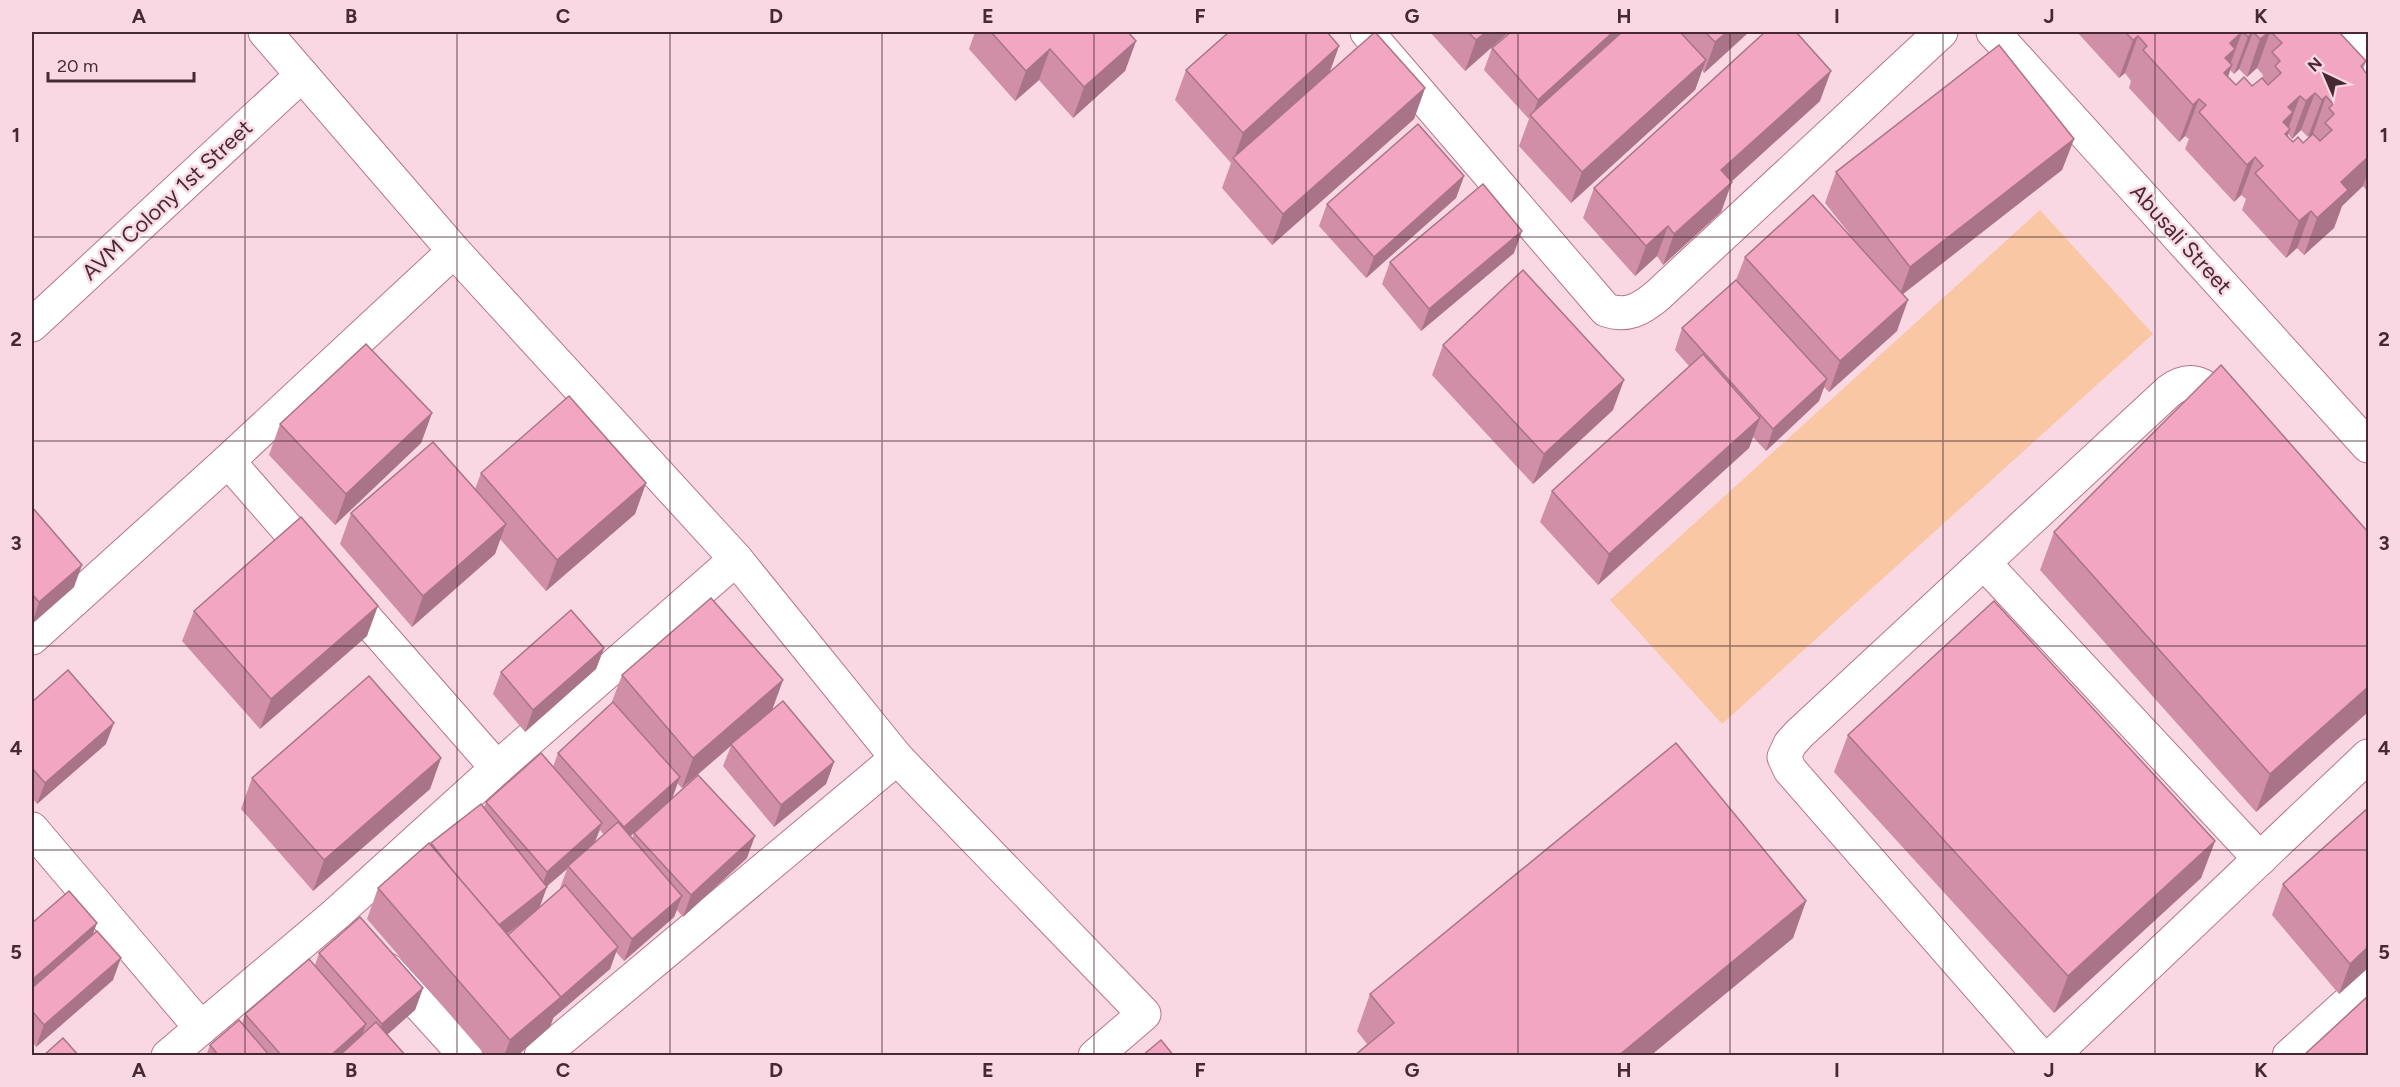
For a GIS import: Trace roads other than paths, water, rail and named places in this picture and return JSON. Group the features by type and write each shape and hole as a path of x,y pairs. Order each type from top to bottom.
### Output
{"street":[{"path":"265,32 454,251 736,560 897,758 1144,1014 1095,1056"},
{"path":"1366,32 1606,310 1616,313 1630,313 1643,307 1657,296 1941,32"},
{"name":"Abusali Street","path":"1993,32 2368,446"},
{"path":"2343,32 2368,61"},
{"name":"AVM Colony 1st Street","path":"32,325 302,75"},
{"path":"32,638 454,251"},
{"path":"2040,1056 1790,770 1784,757 1790,744 1799,734 2178,384 2191,382 2208,388 2256,440"},
{"path":"228,460 497,768"},
{"path":"70,558 93,584"},
{"path":"168,1056 336,914 497,768 736,560"},
{"path":"1985,564 2260,859"},
{"path":"2052,1056 2368,756"},
{"path":"541,1056 897,758"},
{"path":"32,829 201,1028"},
{"path":"336,914 466,1056"},
{"path":"2289,1056 2368,985"}]}
